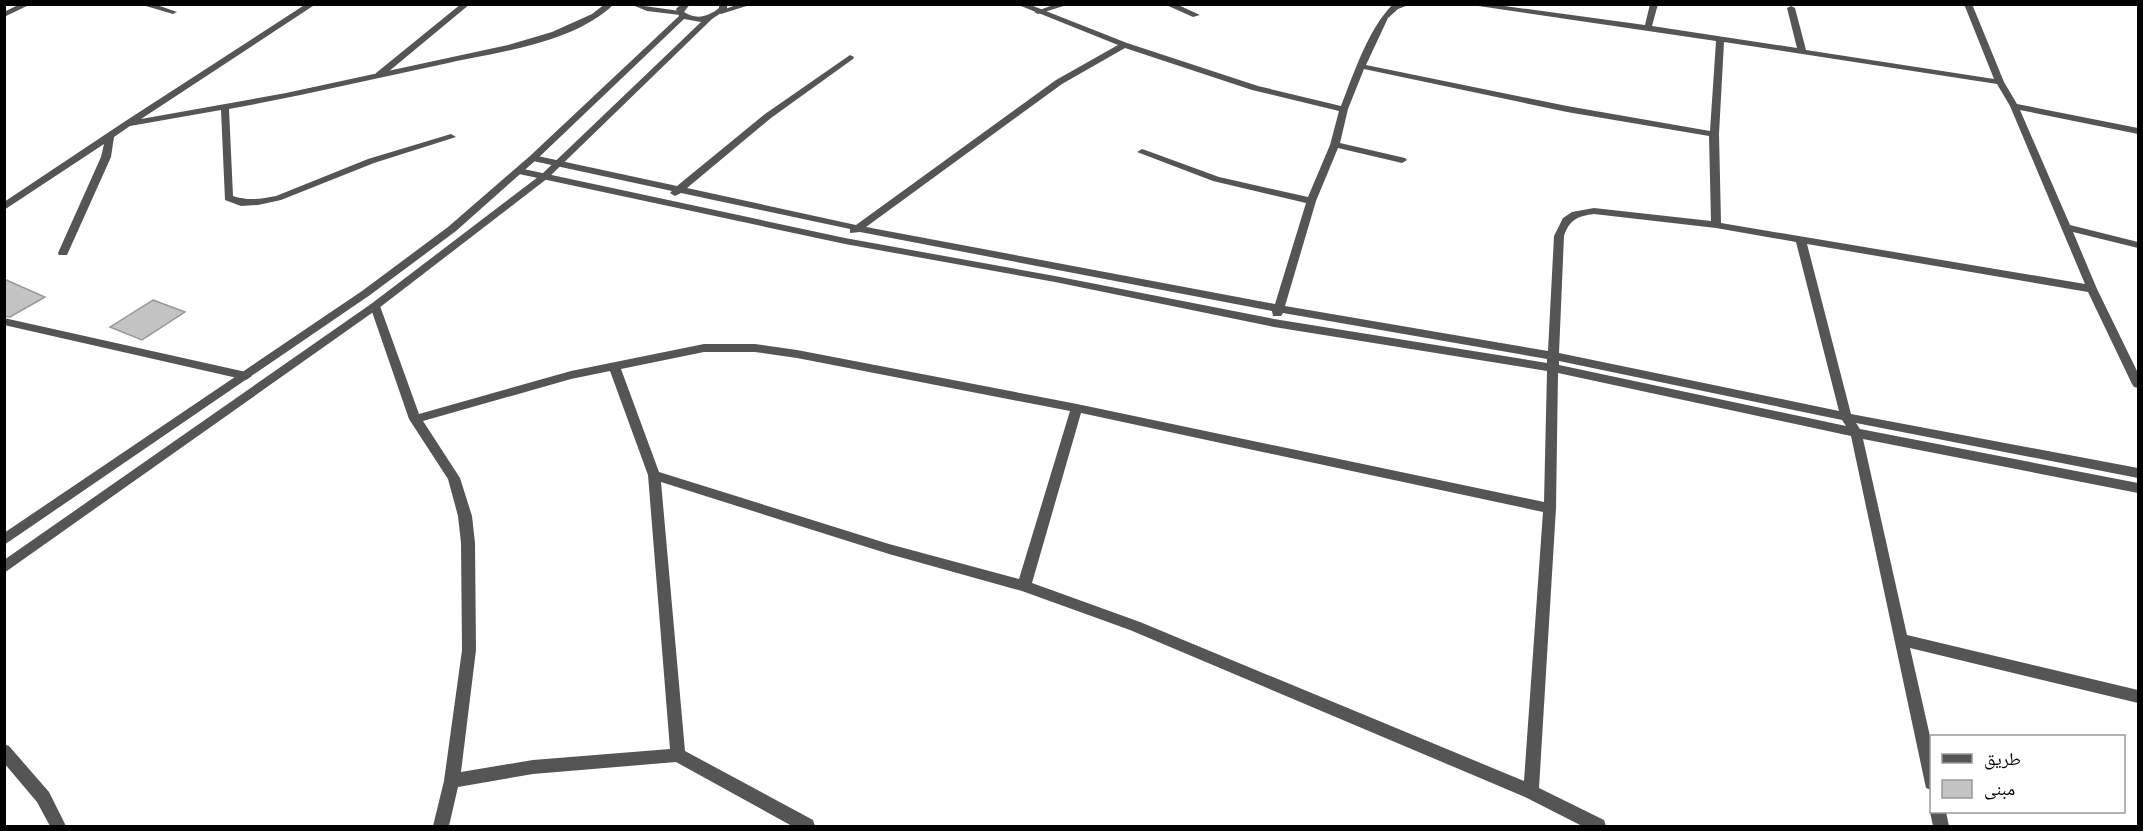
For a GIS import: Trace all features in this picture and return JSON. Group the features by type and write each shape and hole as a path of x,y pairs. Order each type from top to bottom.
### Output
{"street":[{"path":"4,15 27,4"},
{"path":"142,4 173,12"},
{"path":"6,205 312,4"},
{"path":"379,75 465,4"},
{"path":"127,124 225,108 379,75 565,31 588,22 610,4"},
{"path":"634,4 695,19 710,17"},
{"path":"682,14 680,9 686,4"},
{"path":"4,568 375,306 545,176 710,17 722,8 749,4"},
{"path":"1020,4 1124,45 1255,88 1344,109"},
{"path":"1038,12 1066,4"},
{"path":"1168,4 1196,15"},
{"path":"1274,323 1311,201 1335,145 1344,109 1361,66 1385,17 1395,7 1407,4"},
{"path":"1468,4 1648,28 2000,82"},
{"path":"1648,28 1654,4"},
{"path":"1968,4 2000,82 2067,227 2092,290 2139,384"},
{"path":"1791,8 1802,52"},
{"path":"4,540 366,293 452,229 533,158 682,14"},
{"path":"1716,225 1714,134 1720,39"},
{"path":"845,241 857,228 1059,82 1124,45"},
{"path":"665,202 768,116 850,57"},
{"path":"1361,66 1567,109 1714,134"},
{"path":"2013,106 2139,131"},
{"path":"225,108 228,198 234,202 246,204 267,201 372,161 451,138"},
{"path":"63,253 106,157 110,136"},
{"path":"1335,145 1402,160"},
{"path":"1142,152 1216,179 1311,201"},
{"path":"533,158 857,228 2139,472"},
{"path":"519,171 845,241 1055,279 1274,323 1554,362 1856,433 2139,488"},
{"path":"1532,792 1550,508 1559,236 1561,226 1568,217 1594,210 1716,225 2092,290"},
{"path":"2067,227 2139,245"},
{"path":"1801,241 1846,417 1856,433 1930,774"},
{"path":"375,306 416,419 454,478 465,516 468,543 469,650 452,781 441,826"},
{"path":"4,321 246,376"},
{"path":"416,419 614,365 704,348 755,348 1077,408 1550,508"},
{"path":"614,365 654,475 678,755"},
{"path":"1023,586 1077,408"},
{"path":"654,475 889,549 1023,586 1135,626 1532,792 1598,826"},
{"path":"1901,640 2139,697"},
{"path":"4,751 43,797 58,826"},
{"path":"452,781 533,767 678,755 807,826"}],"building":[{"path":"4,279 45,297 10,317 4,316"},
{"path":"153,300 185,312 142,340 110,327"}]}
